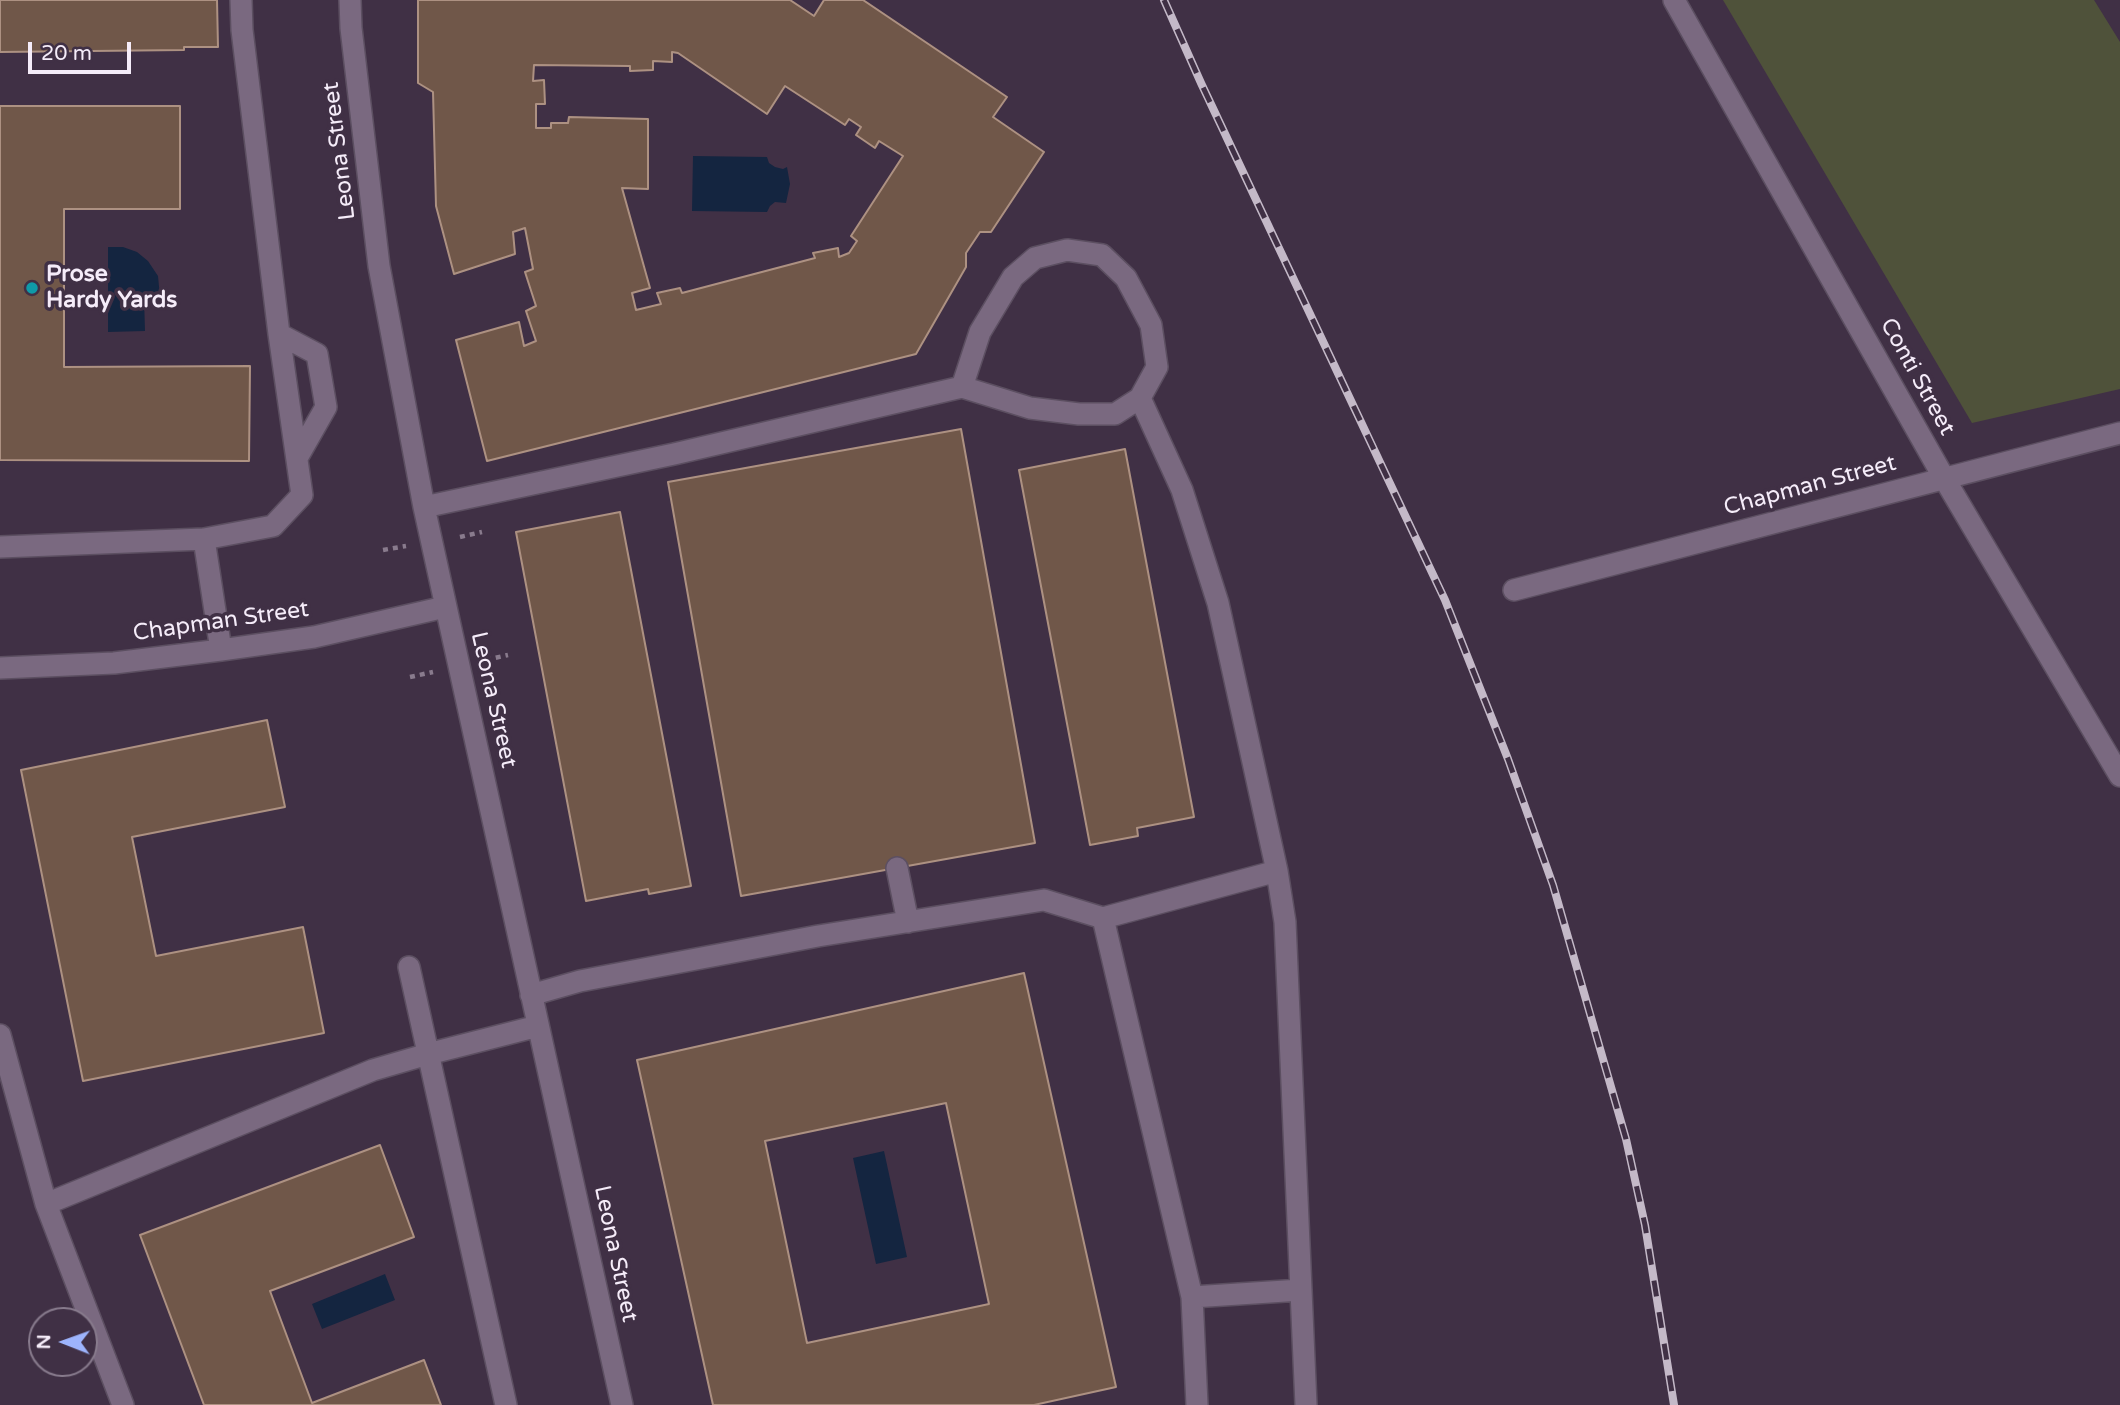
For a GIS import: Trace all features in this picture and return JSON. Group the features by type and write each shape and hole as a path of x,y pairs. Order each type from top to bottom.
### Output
{"street":[{"path":"0,547 204,539 273,526 302,495 279,334 242,30 241,0"},
{"name":"Leona Street","path":"350,0 379,266 424,507 622,1405"},
{"name":"Conti Street","path":"1674,0 1944,478 2120,776"},
{"path":"424,507 674,454 962,387 1030,408 1079,414 1115,414 1140,398 1157,367 1151,325 1126,278 1102,255 1067,250 1035,258 1013,277 980,332 962,387"},
{"path":"279,334 317,354 326,407 297,458"},
{"path":"1140,398 1182,490 1218,603 1277,871 1285,922 1306,1405"},
{"name":"Chapman Street","path":"1514,590 2120,433"},
{"path":"204,539 221,650"},
{"name":"Chapman Street","path":"0,668 114,663 221,650 314,636 445,607"},
{"path":"897,868 908,922"},
{"path":"531,995 580,981 818,936 1044,900 1104,918 1277,871"},
{"path":"1104,918 1192,1297 1197,1405"},
{"path":"409,967 506,1405"},
{"path":"46,1204 373,1070 538,1026"},
{"path":"0,1035 46,1204 123,1405"},
{"path":"1192,1297 1301,1290"}],"green space":[{"path":"1723,0 2094,0 2120,42 2120,389 1972,423"}],"water":[{"path":"693,156 767,157 769,163 775,167 787,167 790,184 786,203 775,202 767,212 692,211"},
{"path":"108,247 123,247 137,252 148,261 158,276 160,297 144,297 145,331 108,332"},
{"path":"884,1151 907,1257 876,1264 853,1158"},
{"path":"385,1274 395,1300 322,1329 312,1304"}],"building":[{"path":"0,0 217,0 218,47 184,47 184,50 0,52"},
{"path":"418,0 790,0 814,16 824,0 863,0 1007,97 993,117 1044,152 991,232 980,232 966,253 966,267 916,354 487,461 456,340 519,322 524,346 536,341 526,311 536,306 525,272 533,269 525,228 513,232 515,254 454,274 436,206 433,92 418,83","holes":["672,52 678,53 767,114 785,86 845,125 849,119 861,127 856,135 875,148 879,141 903,156 851,236 857,241 849,253 839,257 838,248 813,253 815,258 682,293 680,288 657,293 661,304 636,310 632,293 650,288 622,188 648,189 648,119 569,117 568,123 551,123 551,128 536,128 536,104 545,104 544,80 533,81 534,65 630,66 630,71 653,70 653,61 672,62"]},
{"name":"Prose Hardy Yards","path":"0,106 180,106 180,209 64,209 64,367 250,366 249,461 0,460"},
{"path":"961,429 1035,843 741,896 668,482"},
{"path":"1125,449 1194,817 1137,828 1138,836 1090,845 1019,470"},
{"path":"620,512 691,886 649,894 648,889 586,901 516,532"},
{"path":"267,720 285,807 132,837 156,956 303,927 324,1033 83,1081 21,770"},
{"path":"1024,973 1116,1387 1034,1405 713,1405 637,1060","holes":["946,1103 989,1304 807,1343 765,1141"]},
{"path":"380,1145 414,1237 270,1291 312,1403 424,1360 441,1405 204,1405 140,1235"}],"railway":[{"path":"1164,0 1445,600 1508,759 1553,885 1626,1139 1645,1225 1674,1405"}],"place":[{"name":"Prose Hardy Yards","path":"32,288"}]}
